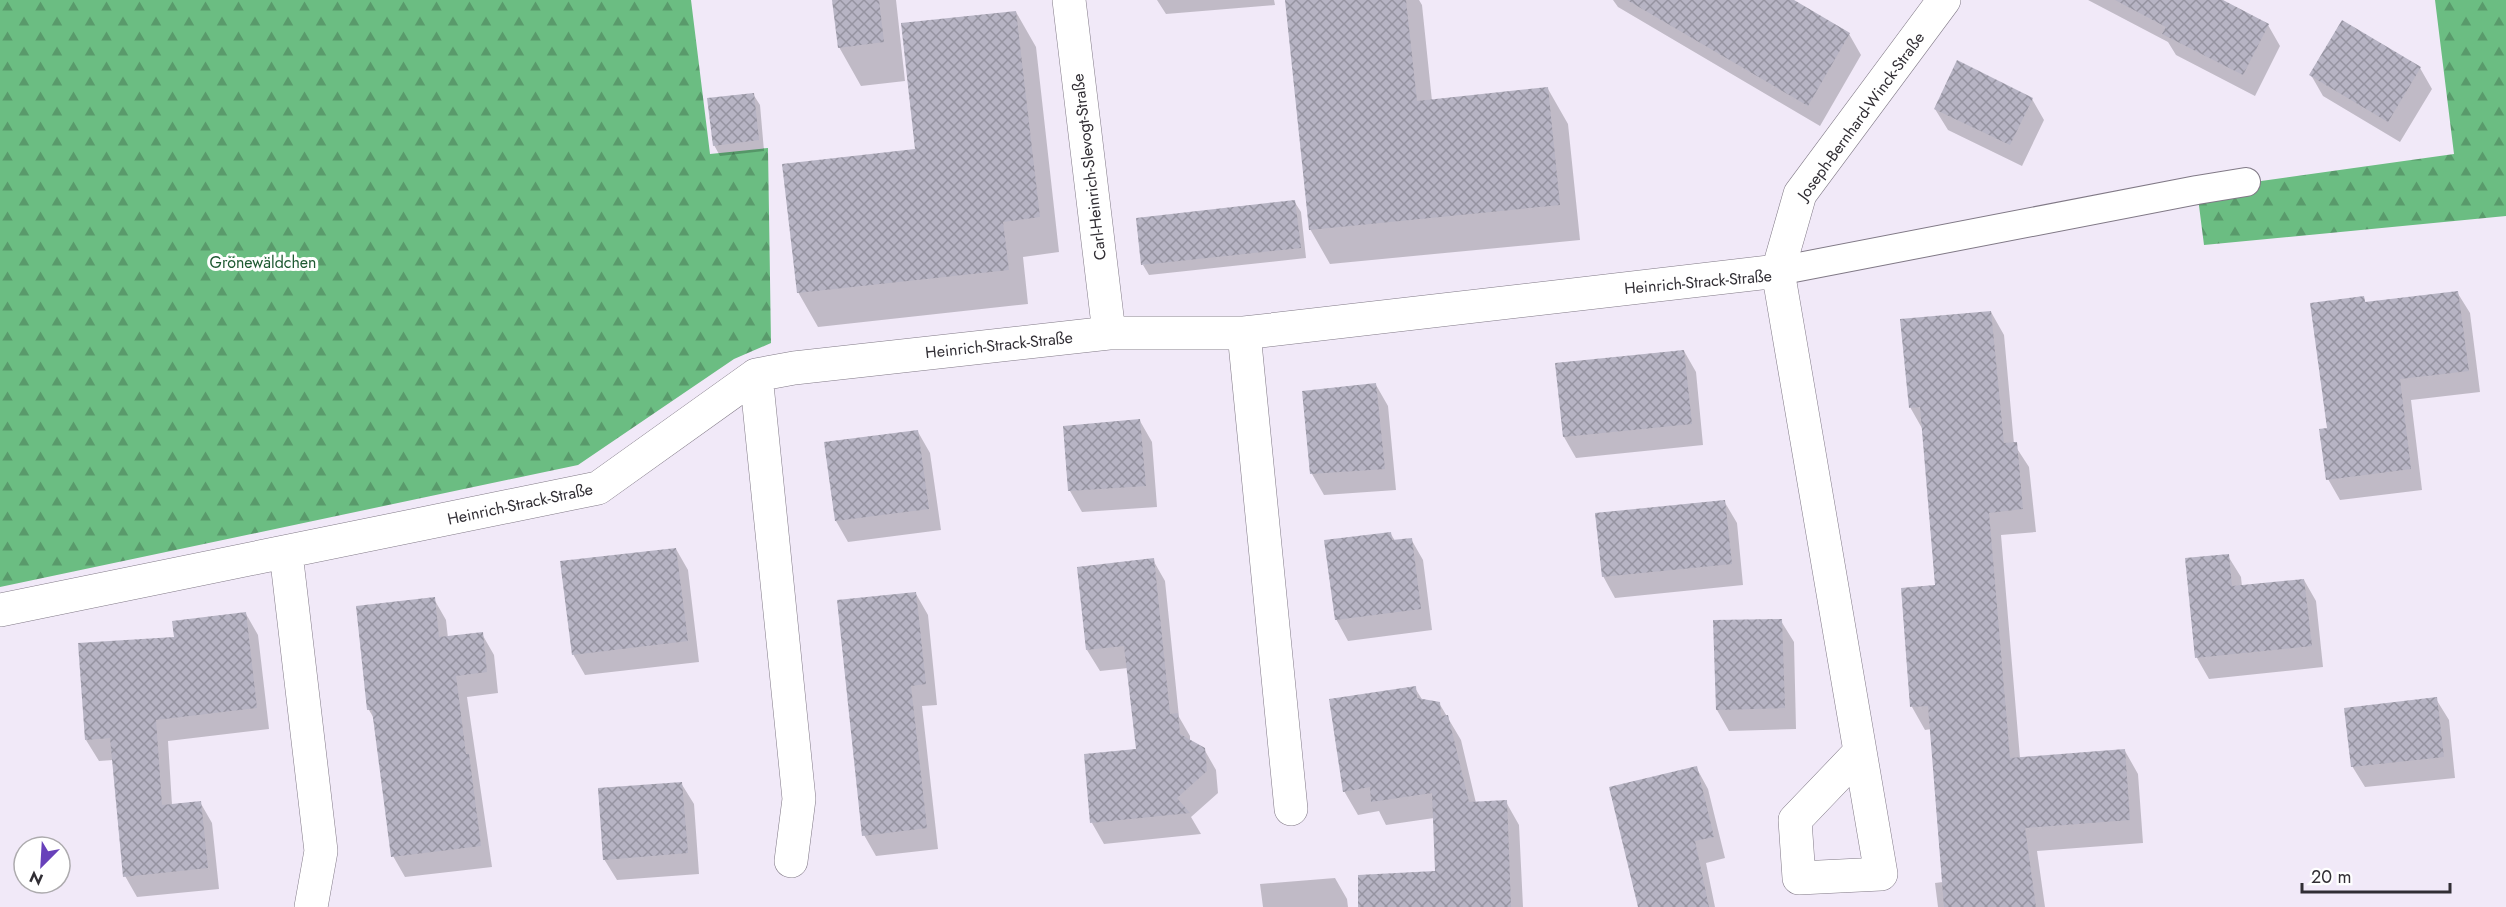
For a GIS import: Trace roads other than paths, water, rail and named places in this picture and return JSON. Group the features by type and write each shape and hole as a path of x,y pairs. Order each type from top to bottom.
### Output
{"street":[{"name":"Carl-Heinrich-Slevogt-Straße","path":"1069,0 1109,333"},
{"name":"Joseph-Bernhard-Winck-Straße","path":"1778,271 1800,194 1944,0"},
{"name":"Heinrich-Strack-Straße","path":"0,610 598,488 756,375 794,368 1109,333 1244,333 1778,271 1860,752"},
{"path":"1244,333 1291,809"},
{"path":"756,375 799,799 791,861"},
{"path":"286,553 321,851 311,907"}],"lane":[{"path":"1778,271 2246,182"}],"park label":[{"name":"Grönewäldchen","path":"263,262"}]}
